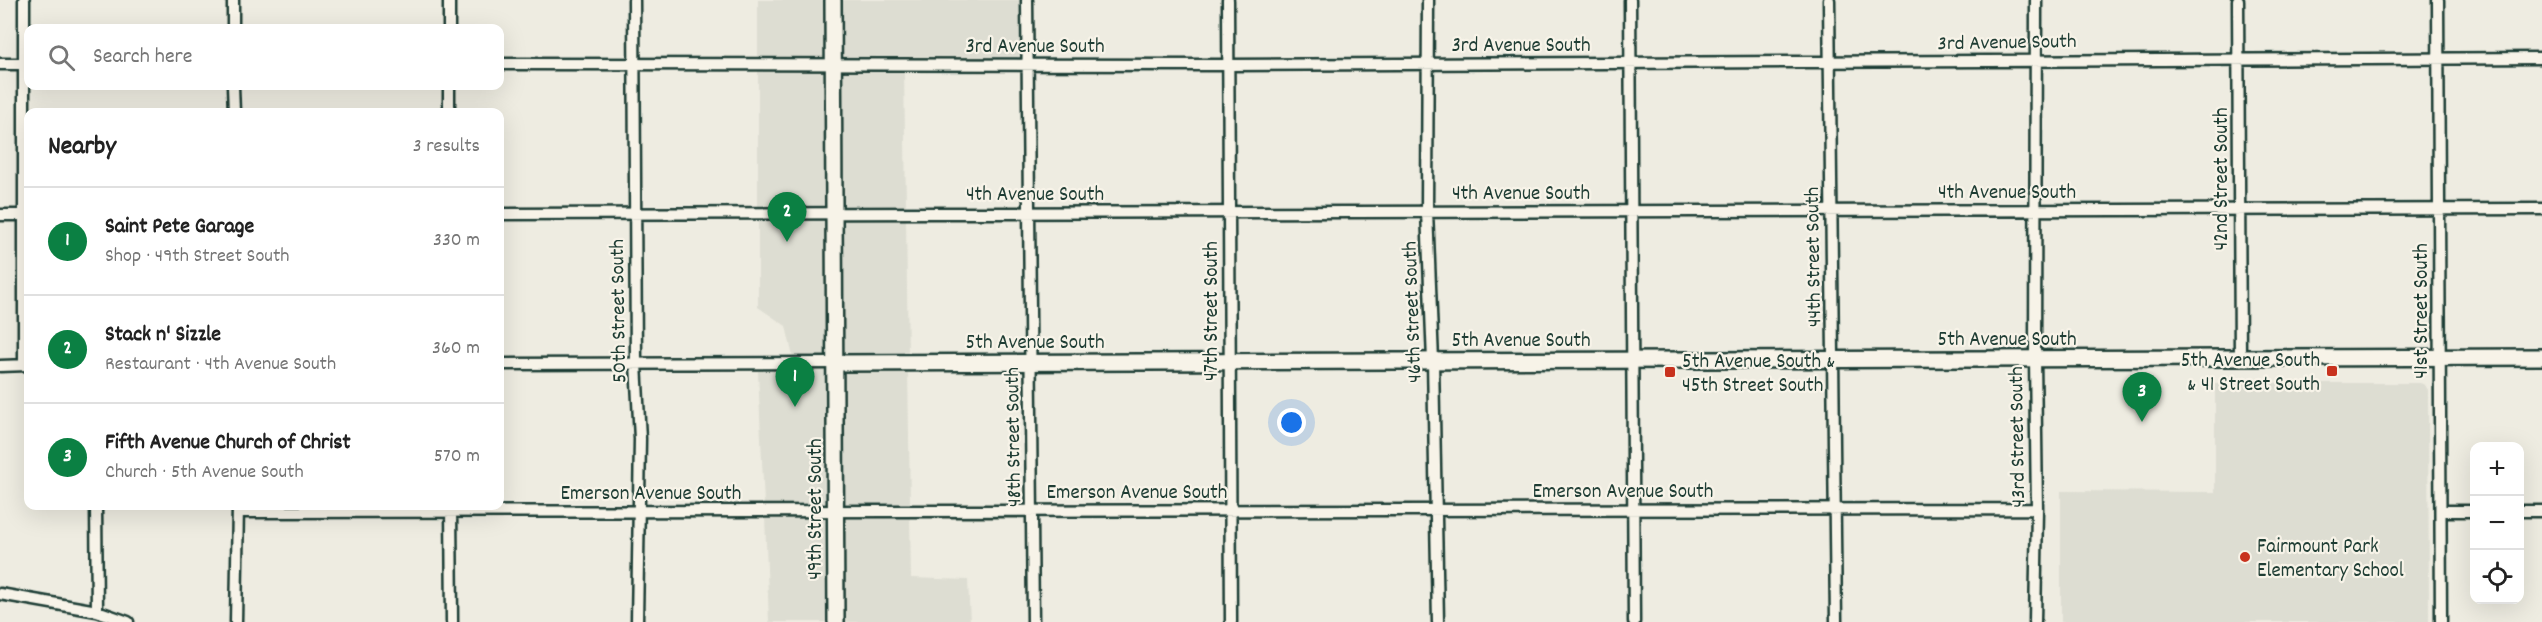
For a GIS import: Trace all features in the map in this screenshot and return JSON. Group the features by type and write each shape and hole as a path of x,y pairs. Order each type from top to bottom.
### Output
{"street":[{"path":"24,0 25,24"},
{"path":"233,0 233,24"},
{"path":"448,0 449,24"},
{"name":"50th Street South","path":"634,0 636,363 640,439 637,622"},
{"name":"49th Street South","path":"833,0 836,622"},
{"name":"48th Street South","path":"1027,0 1033,622"},
{"name":"47th Street South","path":"1228,0 1231,622"},
{"name":"46th Street South","path":"1428,0 1427,212 1433,361 1438,622"},
{"path":"1630,0 1634,622"},
{"name":"44th Street South","path":"1829,0 1836,622"},
{"name":"43rd Street South","path":"2035,622 2037,509 2036,0"},
{"name":"42nd Street South","path":"2238,0 2240,358"},
{"name":"41st Street South","path":"2439,0 2442,622"},
{"name":"3rd Avenue South","path":"504,64 1630,63 2542,58"},
{"path":"0,64 24,64"},
{"path":"26,90 26,108"},
{"path":"233,90 234,108"},
{"path":"449,90 449,108"},
{"name":"4th Avenue South","path":"504,214 2542,209"},
{"path":"0,215 24,215"},
{"name":"5th Avenue South","path":"504,364 2542,357"},
{"path":"0,366 24,365"},
{"name":"Emerson Avenue South","path":"498,510 640,513 2037,509"},
{"path":"96,510 97,611"},
{"path":"236,622 238,510"},
{"path":"451,510 452,622"},
{"path":"2441,511 2470,511"},
{"path":"2524,511 2542,511"},
{"path":"0,594 97,611 128,622"}],"shaded area":[{"path":"758,0 828,0 828,59 758,59"},
{"path":"838,0 1021,0 1022,59 838,59"},
{"path":"758,70 828,70 829,207 758,207"},
{"path":"839,70 904,70 906,207 839,207"},
{"path":"758,219 829,219 830,357 793,357 786,326 758,307"},
{"path":"839,219 906,219 908,357 840,357"},
{"path":"908,368 910,505 840,505 840,369"},
{"path":"830,369 830,505 764,505 758,371"},
{"name":"Fairmount Park Elementary School","path":"2215,383 2420,383 2425,385 2428,390 2429,622 2061,622 2061,491 2215,492"},
{"path":"765,517 830,517 831,622 769,622"},
{"path":"840,517 910,517 911,578 968,580 970,622 841,622"}],"place":[{"name":"Stack n' Sizzle","path":"787,242"},
{"name":"5th Avenue South & 41 Street South","path":"2332,371"},
{"name":"5th Avenue South & 45th Street South","path":"1670,372"},
{"name":"Saint Pete Garage","path":"795,407"},
{"name":"Fifth Avenue Church of Christ","path":"2142,422"},
{"name":"Fairmount Park Elementary School","path":"2245,557"}]}
